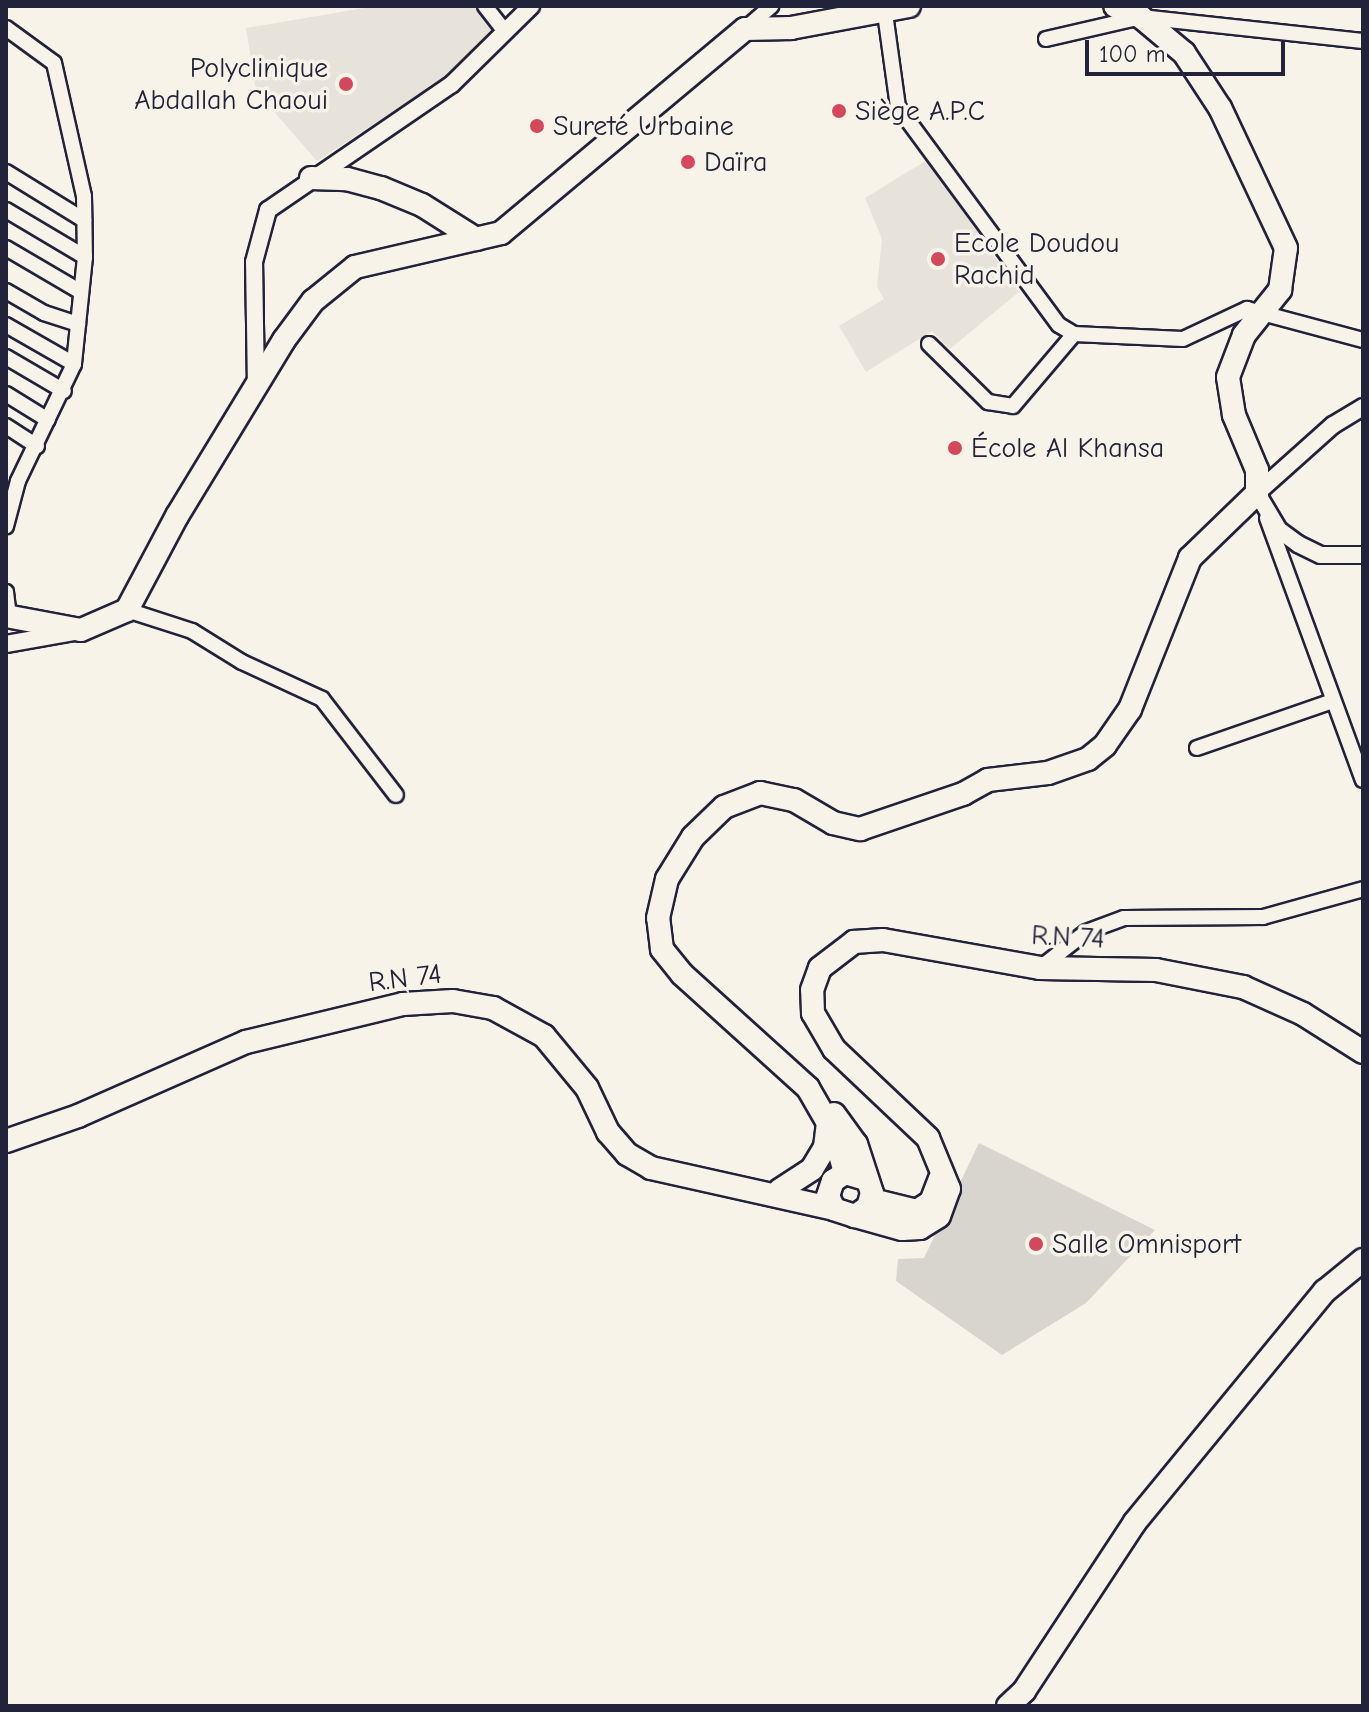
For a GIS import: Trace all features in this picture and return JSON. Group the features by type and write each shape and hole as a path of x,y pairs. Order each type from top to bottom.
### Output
{"main road":[{"path":"778,6 791,28"},
{"path":"8,616 81,630 127,610 137,584 256,387 313,301 355,267 476,239 518,222 745,29 791,28 884,8 909,6"},
{"path":"851,1193 824,1113 662,949 658,918 667,879 693,837 724,807 760,793 794,800 833,823 860,829 963,794 988,780 1048,773 1088,759 1105,745 1130,709 1190,558 1257,493 1257,470 1234,415 1228,377 1244,335 1280,290 1286,270 1281,234 1220,108 1191,64 1141,17 1115,6"},
{"path":"311,178 347,179 381,188 422,205 476,239"},
{"name":"R.N 74","path":"6,1141 78,1116 246,1042 403,1004 453,1001 493,1008 544,1036 565,1058 608,1132 627,1154 683,1179 769,1191 851,1193 902,1229 931,1224 949,1197 942,1166 919,1127 823,1033 813,1013 812,990 820,968 854,942 883,940 1040,968 1156,970 1243,987 1303,1014 1363,1052"},
{"path":"769,1191 812,1169 825,1147 824,1113"},
{"path":"1008,1706 1024,1691 1135,1522 1325,1291 1363,1260"}],"street":[{"path":"485,6 503,29"},
{"path":"256,387 257,240 268,210 452,84 503,29 531,6"},
{"path":"745,29 771,6"},
{"path":"884,8 898,107 1059,325 1074,334 1183,339 1247,309 1363,340"},
{"path":"1046,39 1141,17 1363,41"},
{"path":"6,28 54,63 78,166 85,257 74,364 37,446 12,476 6,526"},
{"path":"6,172 84,220"},
{"path":"6,210 85,257"},
{"path":"6,248 81,292"},
{"path":"6,291 44,313 78,324"},
{"path":"6,325 74,364"},
{"path":"929,344 988,402 1013,406 1074,334"},
{"path":"6,357 64,391"},
{"path":"6,394 48,420"},
{"path":"1257,493 1333,425 1363,407"},
{"path":"6,426 37,446"},
{"path":"1257,493 1279,530 1298,544 1321,555 1363,555"},
{"path":"1257,493 1363,780"},
{"path":"6,592 8,616"},
{"path":"127,610 192,631 242,662 322,699 396,795"},
{"path":"6,644 81,630"},
{"path":"1197,748 1333,701"},
{"path":"1348,744 1363,738"},
{"path":"1040,968 1086,932 1124,918 1263,917 1363,889"}],"shaded area":[{"name":"Polyclinique Abdallah Chaoui","path":"376,6 476,6 494,28 448,76 317,161 256,91 246,28"},
{"name":"Ecole Doudou Rachid","path":"927,160 1019,292 950,349 932,331 866,372 839,326 884,299 877,286 882,239 865,198"},
{"name":"Salle Omnisport","path":"979,1143 1155,1230 1086,1303 1002,1355 896,1281 898,1259 924,1258"}],"place":[{"name":"Polyclinique Abdallah Chaoui","path":"346,84"},
{"name":"Siège A.P.C","path":"839,111"},
{"name":"Sureté Urbaine","path":"537,126"},
{"name":"Daïra","path":"688,162"},
{"name":"Ecole Doudou Rachid","path":"938,259"},
{"name":"École Al Khansa","path":"955,448"},
{"name":"Salle Omnisport","path":"1036,1244"}]}
